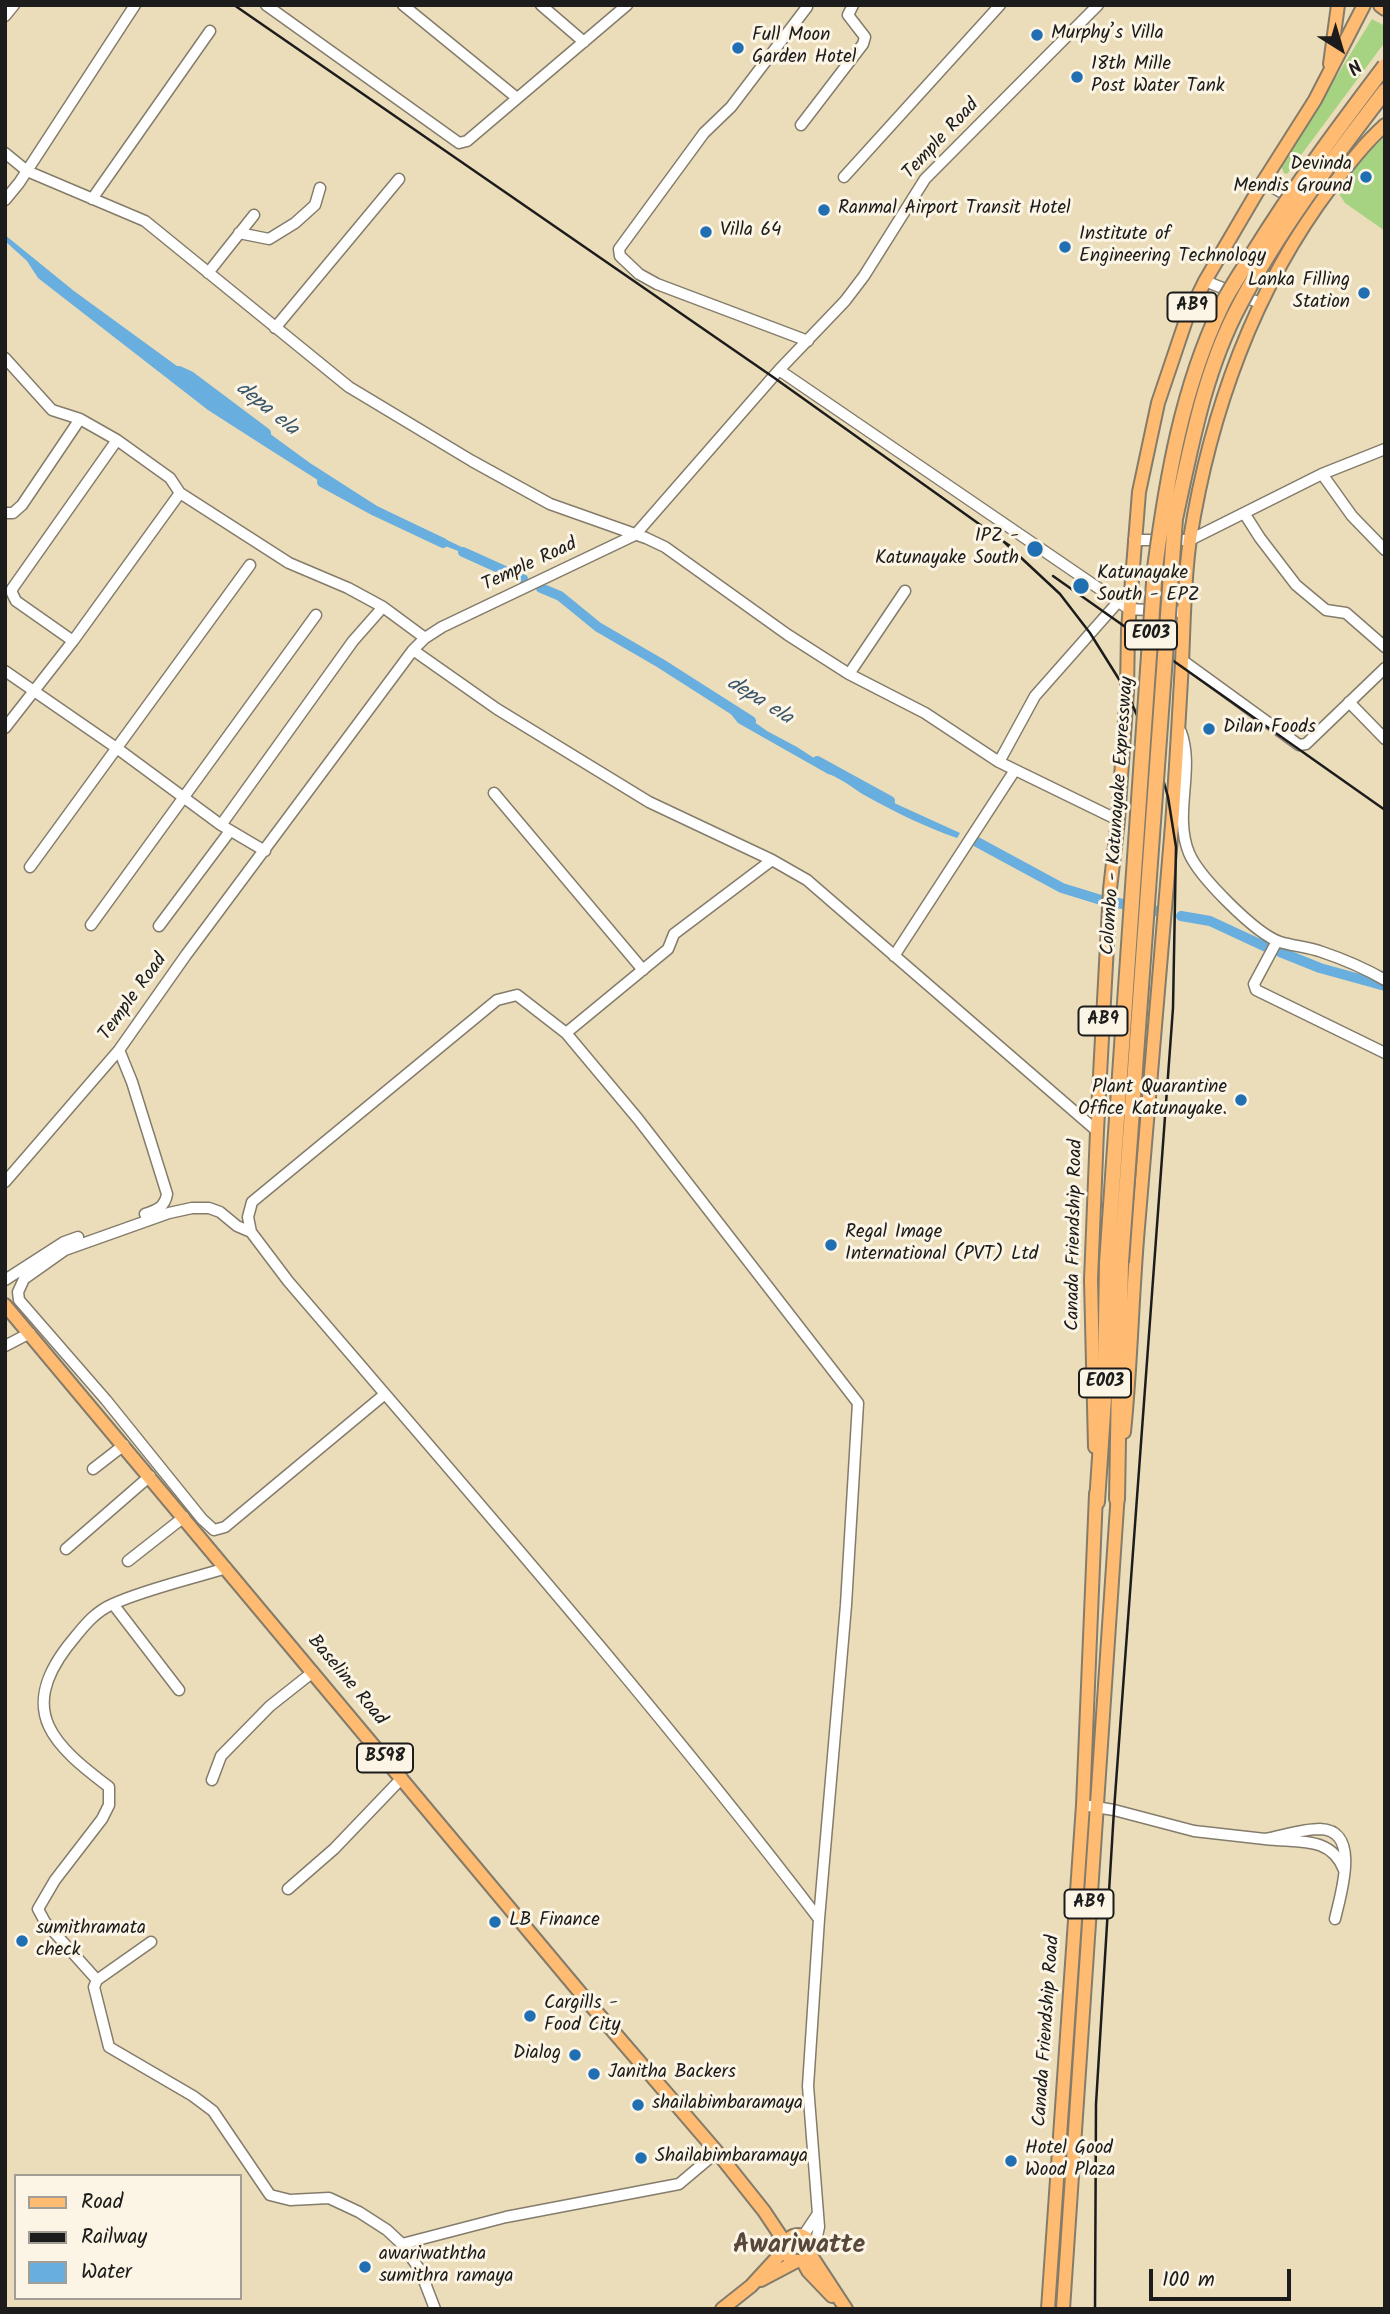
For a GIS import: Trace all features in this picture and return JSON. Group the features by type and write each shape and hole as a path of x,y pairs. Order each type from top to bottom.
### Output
{"highway":[{"name":"Colombo - Katunayake Expressway","path":"1117,1499 1114,1263 1156,568 1164,502 1184,407 1222,304 1305,171 1385,66"},
{"name":"Colombo - Katunayake Expressway","path":"1097,1502 1175,519 1197,415 1238,306 1331,162 1385,90"}],"main road":[{"path":"1315,100 1329,68 1338,5"},
{"name":"Canada Friendship Road","path":"1063,2309 1089,1805 1097,1502 1091,1280 1110,889 1127,692 1124,605 1139,492 1158,403 1186,320 1205,281 1263,182 1315,100 1364,5"},
{"name":"Canada Friendship Road","path":"1048,2309 1089,1805 1129,1385 1137,1233 1171,837 1183,612 1190,540 1214,426 1260,303 1290,246 1314,210 1362,146 1385,125"},
{"name":"Baseline Road","path":"5,1305 764,2211 792,2241"},
{"path":"792,2241 789,2257 805,2256"},
{"path":"792,2241 810,2243 805,2256 808,2270 845,2309"},
{"path":"722,2309 751,2286 792,2241"},
{"path":"751,2286 805,2256"}],"street":[{"path":"5,16 14,5"},
{"path":"5,200 27,172 135,5"},
{"path":"266,5 459,143 467,141 627,5"},
{"path":"403,5 517,99"},
{"path":"541,5 584,42"},
{"path":"806,5 732,107 705,133 619,249 620,256 629,265 657,284 808,341"},
{"path":"801,125 863,44 865,37 848,15 853,5"},
{"path":"845,177 1000,5"},
{"name":"Temple Road","path":"5,1182 119,1050 186,955 413,650 442,627 635,535 779,370 845,301 925,179 1098,5"},
{"path":"92,199 210,31"},
{"path":"5,153 27,172 145,221 349,387 472,461 550,504 657,542 733,597 849,674 925,713 999,762 1118,820"},
{"path":"275,328 399,179"},
{"path":"1263,182 1314,210"},
{"path":"239,233 269,239 295,223 316,205 320,188"},
{"path":"208,273 254,215"},
{"path":"1205,281 1260,303"},
{"path":"5,358 52,410 80,419 117,440 170,478 180,493 289,563 348,588 383,607 425,638"},
{"path":"779,370 1124,605 1183,612"},
{"path":"5,513 13,513 22,505 80,419"},
{"path":"73,641 16,601 12,589 117,440"},
{"path":"1134,540 1190,540 1322,474 1382,454"},
{"path":"1322,474 1352,516 1385,550"},
{"path":"5,728 73,641 180,493"},
{"path":"1244,513 1296,585 1326,610 1346,613 1385,647"},
{"path":"30,867 250,565"},
{"path":"849,674 905,591"},
{"path":"999,762 1035,696 1124,605"},
{"path":"159,926 353,641 383,607"},
{"path":"91,925 316,615"},
{"path":"413,650 497,709 649,802 772,860 807,880 1097,1131"},
{"path":"1182,660 1299,745 1306,744 1385,668"},
{"path":"5,671 118,749 225,828 265,851"},
{"path":"1349,702 1385,739"},
{"path":"1178,729 1182,734 1186,755 1182,813 1189,853 1218,893 1238,912 1277,941 1321,951 1385,980"},
{"path":"894,956 1015,770"},
{"path":"494,793 643,970"},
{"path":"566,1033 667,949 674,934 772,860"},
{"path":"1277,941 1254,984 1256,990 1385,1053"},
{"path":"805,2256 819,2234 808,2086 819,1919 846,1605 858,1403 646,1130 566,1033 517,995 497,1000 253,1202 248,1217 251,1232 288,1281 603,1650 755,1835 819,1919"},
{"path":"5,1280 64,1242 154,1211 166,1202 167,1194 132,1082 119,1050"},
{"path":"251,1232 236,1226 220,1212 209,1208 192,1208 169,1213 65,1250 24,1279 18,1292 19,1300 214,1530 225,1527 385,1394"},
{"path":"5,1346 30,1334"},
{"path":"93,1469 124,1445"},
{"path":"66,1549 150,1476"},
{"path":"128,1561 184,1517"},
{"path":"97,1980 45,1922 38,1909 55,1880 103,1819 109,1805 109,1787 76,1762 53,1736 43,1710 46,1683 57,1660 89,1618 113,1604 226,1567"},
{"path":"113,1604 178,1690"},
{"path":"212,1780 221,1756 270,1706 313,1672"},
{"path":"288,1889 334,1849 402,1778"},
{"path":"1089,1805 1194,1831 1323,1845 1340,1859 1344,1870"},
{"path":"1265,1839 1316,1829 1330,1831 1342,1841 1344,1870 1341,1899 1335,1919"},
{"path":"151,1942 97,1980 94,1987 109,2047 194,2096 213,2111 270,2195 290,2200 329,2198 387,2230 420,2270 435,2309"},
{"path":"402,2245 506,2217 678,2184 717,2152"},
{"path":"792,2241 817,2215"}],"green space":[{"path":"1372,19 1385,26 1385,42 1287,174 1284,173 1281,166"},
{"name":"Devinda Mendis Ground","path":"1385,136 1385,231 1345,203 1337,191"}],"water":[{"path":"5,235 74,291 310,463 377,506 476,554 474,557 445,546 414,527 375,511 363,509 350,496 324,484 208,410 38,278 27,261 5,241"},
{"path":"727,709 797,747 857,786 960,833 957,838 945,834 877,802 738,723"}],"waterway":[{"name":"depa ela","path":"179,371 190,376 266,433"},
{"name":"depa ela","path":"322,482 443,543"},
{"name":"depa ela","path":"463,552 523,579"},
{"name":"depa ela","path":"541,588 560,596 598,627 751,721"},
{"name":"depa ela","path":"817,761 890,801"},
{"name":"depa ela","path":"977,842 1062,888 1101,900"},
{"name":"depa ela","path":"1118,903 1156,911"},
{"name":"depa ela","path":"1181,916 1210,921 1266,947"},
{"name":"depa ela","path":"1280,952 1320,968 1385,986"}],"railway":[{"path":"234,5 773,377 1010,546"},
{"path":"1002,540 1060,594 1090,633 1127,692 1161,772 1176,847 1173,1008 1114,1810 1096,2104 1095,2309"},
{"path":"1053,576 1385,810"}],"place":[{"name":"Murphy’s Villa","path":"1037,35"},
{"name":"Full Moon Garden Hotel","path":"738,48"},
{"name":"18th Mille Post Water Tank","path":"1077,77"},
{"name":"Devinda Mendis Ground","path":"1366,177"},
{"name":"Ranmal Airport Transit Hotel","path":"824,210"},
{"name":"Villa 64","path":"706,232"},
{"name":"Institute of Engineering Technology","path":"1065,247"},
{"name":"Lanka Filling Station","path":"1364,293"},
{"name":"IPZ - Katunayake South","path":"1035,549"},
{"name":"Katunayake South - EPZ","path":"1081,586"},
{"name":"Dilan Foods","path":"1209,729"},
{"name":"Plant Quarantine Office Katunayake.","path":"1241,1100"},
{"name":"Regal Image International (PVT) Ltd","path":"831,1245"},
{"name":"LB Finance","path":"495,1922"},
{"name":"sumithramata check","path":"22,1941"},
{"name":"Cargills - Food City","path":"530,2016"},
{"name":"Dialog","path":"575,2055"},
{"name":"Janitha Backers","path":"594,2074"},
{"name":"shailabimbaramaya","path":"638,2105"},
{"name":"Shailabimbaramaya","path":"641,2158"},
{"name":"Hotel Good Wood Plaza","path":"1011,2161"},
{"name":"awariwaththa sumithra ramaya","path":"365,2267"}],"district":[{"name":"Awariwatte","path":"799,2248"}]}
